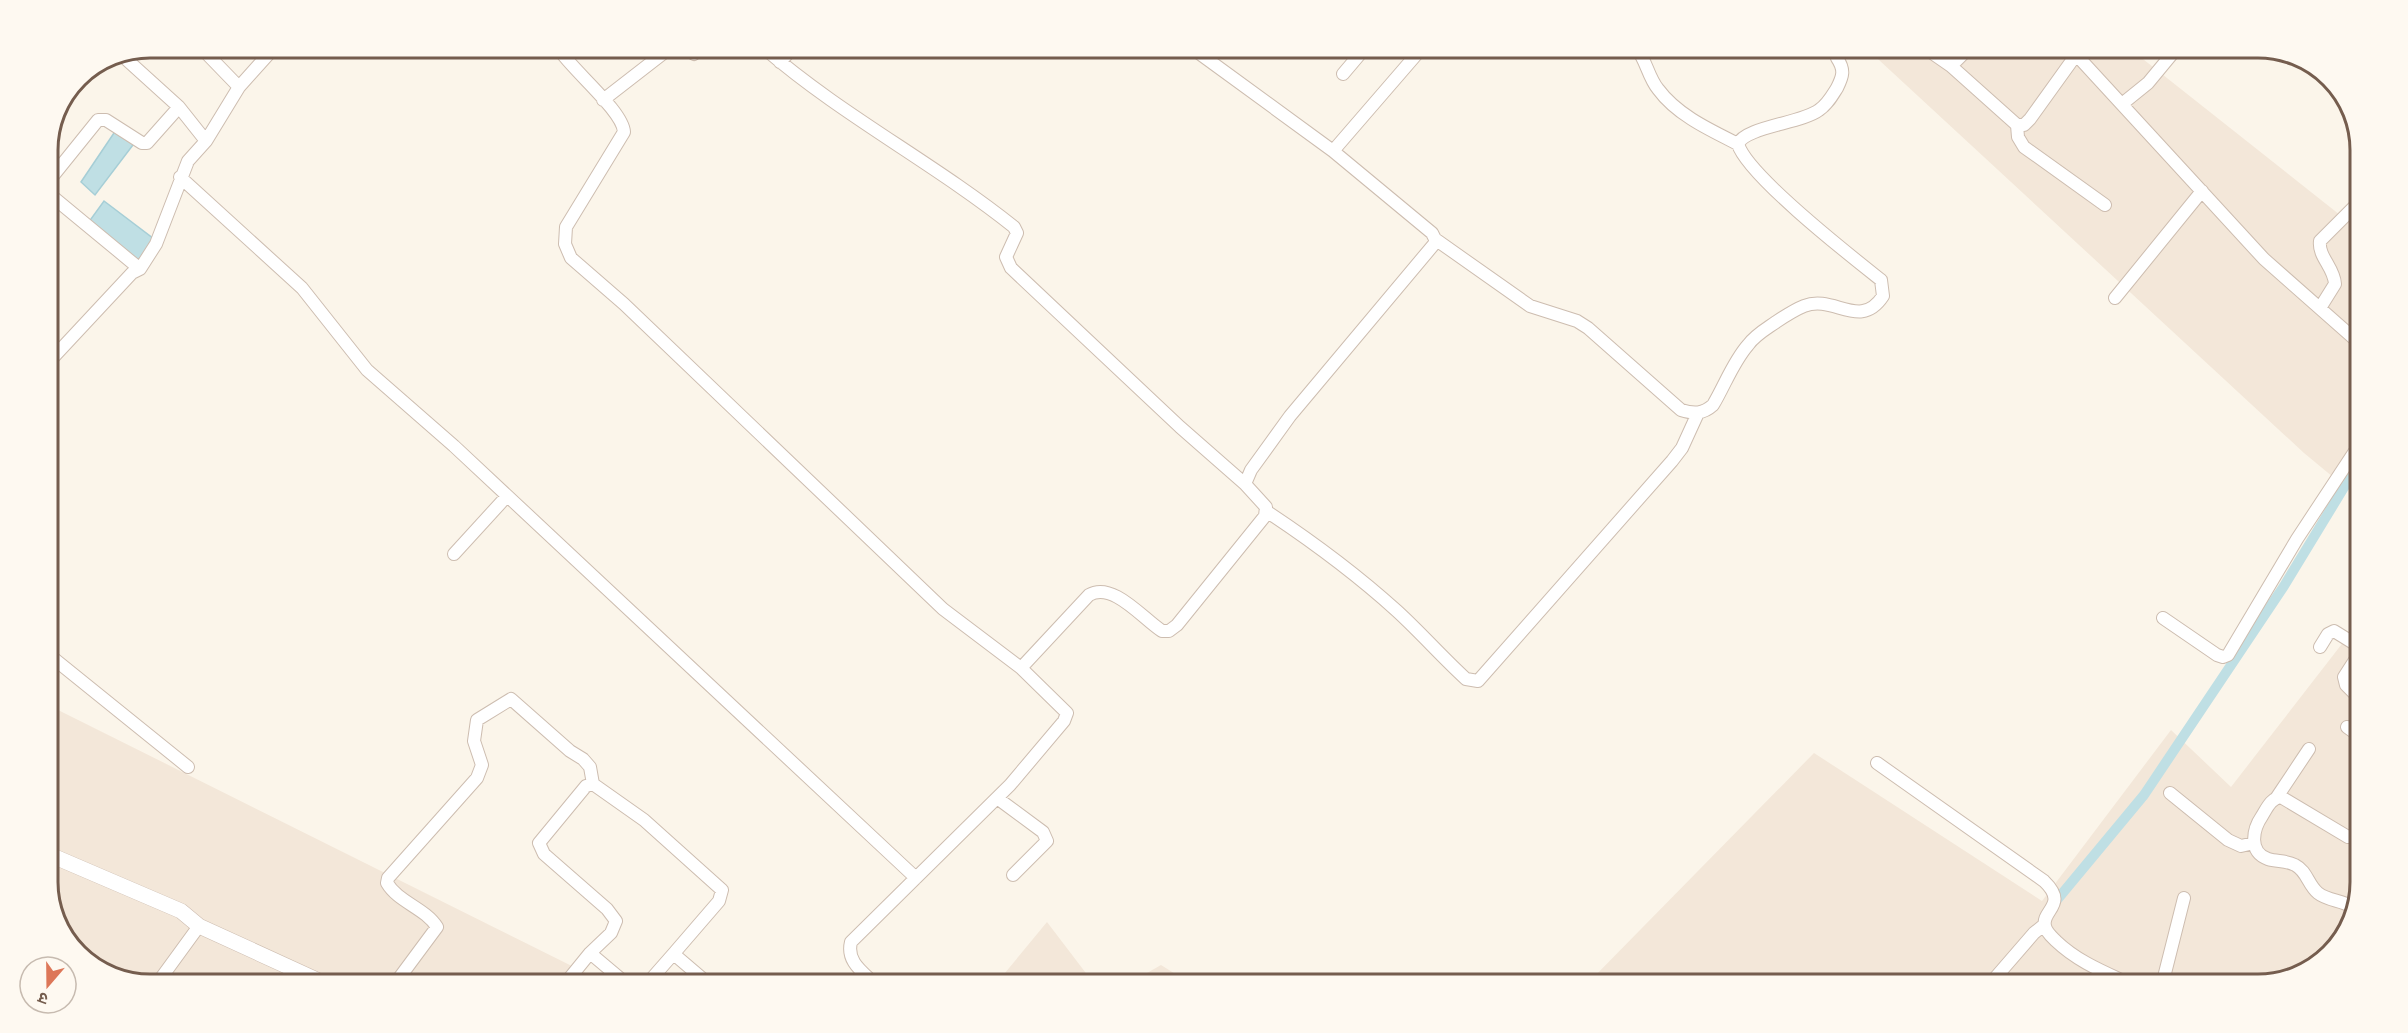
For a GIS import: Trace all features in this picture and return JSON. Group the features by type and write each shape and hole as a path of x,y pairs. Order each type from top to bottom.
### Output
{"street":[{"path":"211,58 239,87"},
{"path":"59,351 132,273 140,269 162,230 180,177 188,161 206,141 239,87 264,58"},
{"path":"567,58 603,100 614,108 624,132 566,227 565,244 571,258 624,304 943,609 1021,668 1065,709 1066,717 997,798 851,942 849,951 852,962 865,974"},
{"path":"603,100 654,58"},
{"path":"775,58 815,90 948,178 1014,227 1017,233 1016,238 1006,257 1011,268 1180,427 1245,484 1266,507 1265,516 1177,625 1169,631 1162,631 1120,599 1105,592 1096,591 1089,595 1021,668"},
{"path":"780,62 784,58"},
{"path":"1206,58 1333,151 1436,238 1530,306 1577,321 1588,328 1681,410 1698,413 1707,411 1713,405 1748,344 1794,310 1812,303 1821,303 1855,312 1866,312 1873,309 1883,296 1881,280 1849,255 1760,176 1744,158 1738,144 1692,120 1659,92 1641,58"},
{"path":"1343,74 1357,58"},
{"path":"1333,151 1413,58"},
{"path":"1738,144 1746,136 1820,110 1831,97 1843,76 1842,65 1837,58"},
{"path":"1939,58 2017,125 2024,125 2030,119 2069,58"},
{"path":"1951,66 1959,58"},
{"path":"2079,58 2264,259 2349,334"},
{"path":"2122,105 2148,82 2168,58"},
{"path":"128,61 179,107 206,141"},
{"path":"59,168 98,120 106,120 142,143 147,143 179,107"},
{"path":"2017,125 2018,137 2024,147 2105,205"},
{"path":"180,177 302,288 367,370 507,496 916,878"},
{"path":"2115,298 2202,191"},
{"path":"59,202 140,269"},
{"path":"2320,308 2334,284 2330,267 2319,248 2320,241 2349,212"},
{"path":"1245,484 1251,470 1290,416 1433,247 1436,238"},
{"path":"1266,511 1353,573 1399,613 1466,679 1478,681 1672,461 1682,448 1698,413"},
{"path":"2163,618 2217,655 2223,657 2228,655 2297,539 2349,459"},
{"path":"454,554 507,496"},
{"path":"2320,647 2328,634 2334,631 2350,641"},
{"path":"59,663 188,767"},
{"path":"2350,668 2344,677 2350,689"},
{"path":"402,974 437,927 390,887 387,883 388,878 481,771 482,765 474,741 477,720 511,699 570,751 583,759 590,767 593,784 644,820 723,890 719,901 656,974"},
{"path":"2309,749 2255,828 2254,843 2260,854 2265,857 2289,862 2302,869 2320,895 2347,905"},
{"path":"1877,763 2044,881 2052,889 2054,900 2044,925 2034,933 1999,974"},
{"path":"573,974 611,933 616,921 607,909 544,854 539,843 586,786 593,784"},
{"path":"2170,793 2228,840 2241,846 2254,843"},
{"path":"2277,797 2284,798 2350,837"},
{"path":"997,798 1043,832 1047,841 1013,875"},
{"path":"59,859 181,912 199,926 304,974"},
{"path":"2165,974 2184,898"},
{"path":"2044,925 2050,935 2072,956 2109,974"},
{"path":"164,974 199,926"},
{"path":"675,952 676,956 697,974"},
{"path":"590,953 615,974"}],"shaded area":[{"path":"1877,58 2142,58 2349,222 2349,491 2304,453"},
{"path":"2350,634 2350,883 2348,901 2343,918 2331,939 2309,959 2293,968 2270,974 1597,974 1814,753 2042,901 2171,730 2231,787"},
{"path":"59,710 588,974 150,974 132,973 115,968 85,948 68,923 60,901"},
{"path":"1047,922 1087,974 1004,974"},
{"path":"1161,965 1175,974 1145,974"}],"water":[{"path":"116,130 136,141 95,195 81,182"},
{"path":"104,201 154,239 139,264 88,223"}],"waterway":[{"path":"2051,907 2144,795 2284,586 2349,478"}]}
